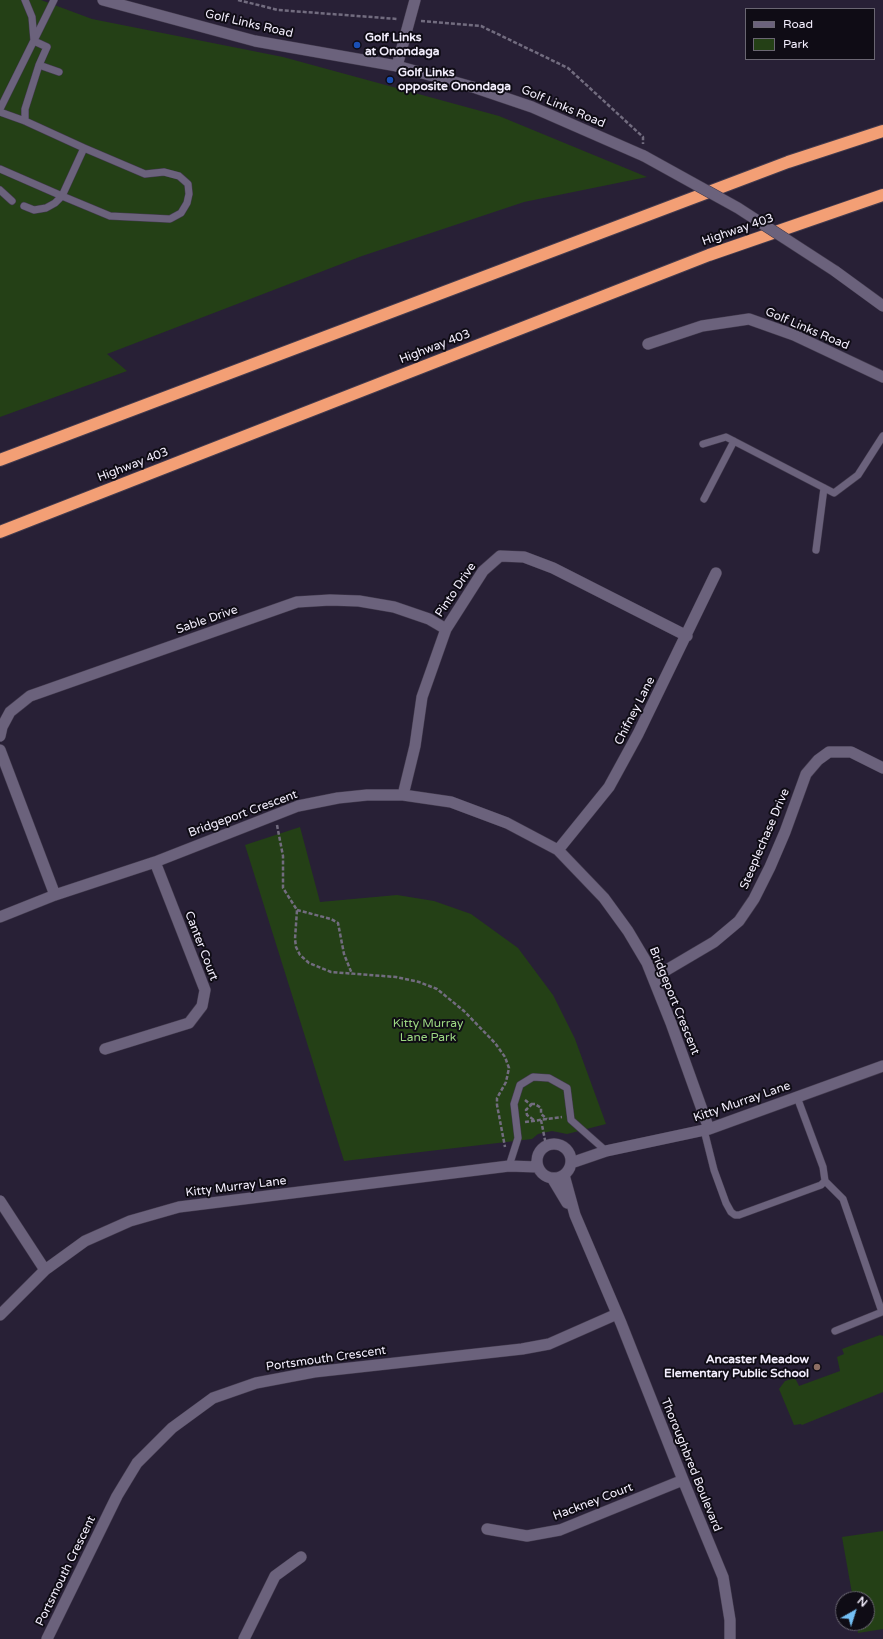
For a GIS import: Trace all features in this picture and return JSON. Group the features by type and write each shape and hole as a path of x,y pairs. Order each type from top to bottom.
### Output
{"highway":[{"path":"0,460 788,162 883,131"},
{"name":"Highway 403","path":"0,532 709,255 883,195"}],"street":[{"name":"Golf Links Road","path":"103,0 255,41 397,66 476,88 532,107 644,156 738,208 835,271 883,306"},
{"path":"397,66 415,0"},
{"name":"Golf Links Road","path":"648,344 702,326 749,319 794,335 883,377"},
{"name":"Pinto Drive","path":"403,795 415,746 422,697 446,629 483,571 500,556 524,557 553,568 686,636"},
{"name":"Chifney Lane","path":"558,850 609,787 638,734 716,573"},
{"name":"Sable Drive","path":"0,736 2,727 10,712 30,696 297,602 330,600 359,601 394,607 429,619 446,629"},
{"path":"0,750 55,895"},
{"name":"Steeplechase Drive","path":"653,978 714,942 739,921 754,898 770,867 785,832 806,774 818,760 829,752 852,752 883,768"},
{"name":"Bridgeport Crescent","path":"0,917 55,895 155,862 298,806 338,798 367,795 403,795 452,802 507,823 558,850 604,898 628,931 647,963 671,1022 706,1129"},
{"name":"Canter Court","path":"105,1049 189,1023 202,1006 204,990 155,862"},
{"name":"Kitty Murray Lane","path":"571,1163 606,1151 706,1129 883,1066"},
{"path":"553,1143 559,1144 568,1152 571,1163 564,1175 552,1178 545,1176 538,1167 536,1160 538,1154 546,1145 553,1143"},
{"name":"Kitty Murray Lane","path":"568,1152 606,1151"},
{"name":"Kitty Murray Lane","path":"508,1166 538,1154"},
{"name":"Kitty Murray Lane","path":"0,1315 45,1270 85,1241 130,1221 179,1207 508,1166 538,1167"},
{"name":"Thoroughbred Boulevard","path":"564,1175 575,1215 617,1314 723,1577 730,1620 730,1639"},
{"name":"Thoroughbred Boulevard","path":"552,1178 575,1215"},
{"path":"0,1201 45,1270"},
{"name":"Portsmouth Crescent","path":"47,1639 117,1496 137,1463 172,1428 213,1398 256,1383 314,1372 522,1349 549,1344 617,1314"},
{"name":"Hackney Court","path":"487,1529 527,1536 560,1530 683,1480"},
{"path":"244,1639 275,1576 301,1557"}],"lane":[{"path":"25,0 32,17 34,41"},
{"path":"0,109 2,101 54,0"},
{"path":"25,121 25,109 39,65 47,47 34,41"},
{"path":"39,65 58,72"},
{"path":"0,112 25,121 145,174 164,172 179,176 188,184 189,194 187,203 180,213 170,219 110,216 0,169"},
{"path":"24,206 34,210 46,208 55,203 62,196 84,148"},
{"path":"0,190 12,201"},
{"path":"703,444 726,437 834,493 858,474 883,436"},
{"path":"704,499 734,442"},
{"path":"816,550 824,488"},
{"path":"508,1166 518,1138 514,1104 515,1099 520,1085 533,1077 549,1078 567,1088 571,1120 606,1151"},
{"path":"797,1097 823,1167 824,1181 843,1199 882,1312 836,1331"},
{"path":"706,1129 714,1170 730,1212 735,1216 821,1185 824,1181"}],"path":[{"path":"238,0 278,10 481,26 568,68 643,137 644,156"},
{"path":"276,815 283,856 283,888 297,910 295,939 300,955 309,963 331,972 396,977 419,982 437,990 464,1011 495,1043 505,1057 509,1068 506,1082 497,1098 497,1105 508,1166"},
{"path":"297,910 331,919 338,923 344,954 352,974"},
{"path":"515,1099 523,1098 531,1104 535,1104 540,1108 541,1114 548,1119"},
{"path":"531,1104 526,1110 527,1115 534,1121"},
{"path":"516,1123 570,1116"},
{"path":"542,1120 546,1145"}],"green space":[{"path":"0,0 41,0 92,19 283,57 499,116 647,177 524,202 362,256 107,354 127,371 0,417"},
{"name":"Kitty Murray Lane Park","path":"300,827 320,902 397,895 434,901 471,914 518,948 553,995 575,1039 606,1124 567,1134 552,1131 538,1134 532,1139 344,1161 245,845"},
{"path":"880,1335 883,1336 883,1392 802,1425 794,1425 779,1389 785,1381 795,1378 799,1386 840,1371 837,1357 844,1354 842,1349"},
{"path":"883,1531 883,1629 875,1630 875,1591 852,1591 842,1537"},
{"path":"858,1631 870,1631 858,1633"}],"place":[{"name":"Golf Links at Onondaga","path":"357,45"},
{"name":"Golf Links opposite Onondaga","path":"390,80"},
{"name":"Ancaster Meadow Elementary Public School","path":"817,1367"}]}
